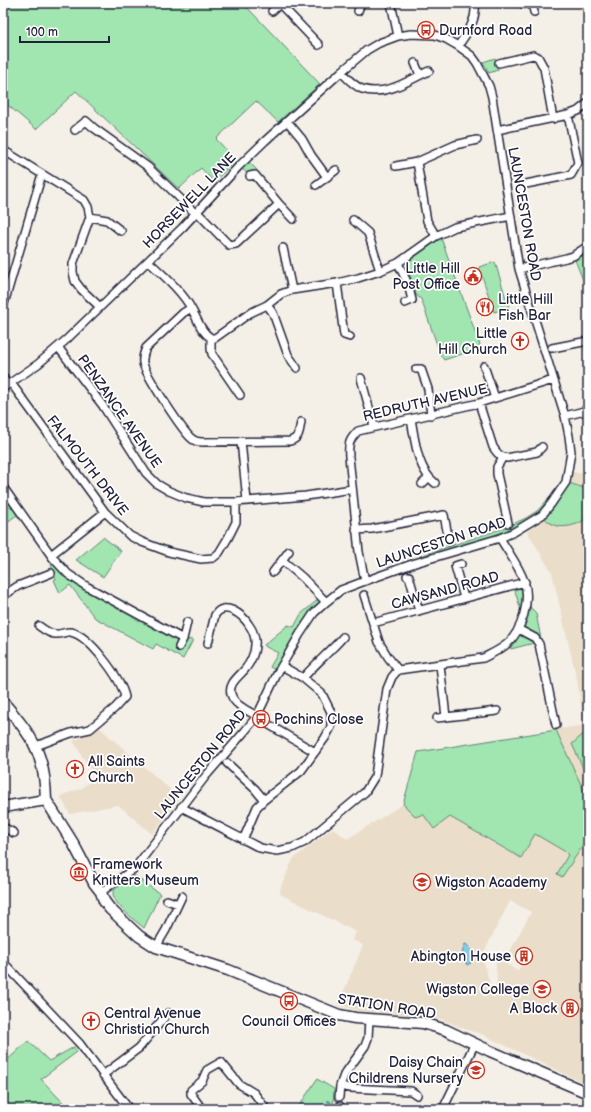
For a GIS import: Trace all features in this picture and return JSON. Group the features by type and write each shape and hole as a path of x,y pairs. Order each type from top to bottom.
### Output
{"main road":[{"path":"3,702 29,734 36,746 46,782 46,800 3,807"},
{"name":"STATION ROAD","path":"46,800 59,819 101,892 104,901 131,930 156,947 228,970 334,1013 355,1018 423,1023 446,1030 588,1094"}],"street":[{"path":"358,11 361,3"},
{"path":"391,3 398,36"},
{"path":"458,46 473,23 476,10 474,3"},
{"path":"532,3 534,12"},
{"path":"272,11 280,4 319,45"},
{"name":"LAUNCESTON ROAD","path":"101,892 134,868 205,777 246,731 256,716 300,634 310,618 326,602 341,590 364,581 415,563 500,538 530,523 542,515 566,482 570,452 565,416 520,269 489,86 472,56 446,39 435,35 420,33 398,36"},
{"name":"HORSEWELL LANE","path":"7,385 38,364 58,347 182,228 239,166 340,72 367,50 379,43 398,36"},
{"path":"499,62 533,55 538,57 544,68 553,119"},
{"path":"415,63 420,75"},
{"path":"340,72 354,85 362,89 374,91 390,89 429,71"},
{"path":"497,130 568,115 578,111 588,102"},
{"path":"526,184 571,175 578,163 568,115"},
{"path":"75,130 88,118 148,167 233,248 279,204"},
{"path":"287,122 302,139 311,155 327,177"},
{"path":"396,166 417,162 455,145 467,146 477,140"},
{"path":"3,150 84,200 88,207 90,217 73,264 73,272 75,281 81,289 100,307"},
{"path":"417,162 427,221 436,236"},
{"path":"316,185 336,170"},
{"path":"3,307 6,285 42,174"},
{"path":"254,174 293,219"},
{"path":"211,338 215,338 250,313 267,305 281,294 292,290 337,283 380,271 398,263 436,236 455,227 511,216"},
{"path":"90,217 107,220 121,231"},
{"path":"355,225 368,233 380,271"},
{"path":"520,269 572,256 588,246"},
{"path":"283,248 292,290"},
{"path":"148,261 174,286 191,308 203,331 211,338 212,354 240,395"},
{"path":"398,263 408,284 413,300 405,303"},
{"path":"337,283 345,336"},
{"path":"267,305 273,313 288,355 297,368"},
{"path":"191,308 183,313 146,348 142,356 144,368 184,430 192,439 202,442 290,441 296,439 299,435 301,422"},
{"path":"552,348 588,341"},
{"name":"PENZANCE AVENUE","path":"58,347 103,406 146,473 157,484 169,491 186,498 204,502 236,502 306,496 352,489"},
{"path":"484,366 495,398"},
{"path":"416,369 421,369 428,389 431,415"},
{"name":"FALMOUTH DRIVE","path":"3,377 7,385 105,512 130,536 169,552 205,560 213,558 219,553 236,522 236,502"},
{"path":"361,378 374,426"},
{"name":"REDRUTH AVENUE","path":"364,581 356,530 348,445 358,431 374,426 431,415 479,403 553,380"},
{"path":"224,387 231,382"},
{"path":"479,403 493,447 497,453 507,458 537,452 542,447"},
{"path":"565,416 588,410"},
{"path":"411,419 422,465 428,478 435,483"},
{"path":"242,441 247,501"},
{"path":"503,457 497,467 497,474 509,513 508,523"},
{"path":"422,484 428,478"},
{"path":"3,487 51,555 68,574 86,586 183,639"},
{"path":"51,555 105,512"},
{"path":"356,530 372,529 443,512 449,541"},
{"path":"181,808 260,848 276,851 292,848 306,842 365,792 375,776 386,689 392,677 398,670 483,658 494,653 508,643 518,629 527,604 525,582 500,538"},
{"path":"273,572 289,551"},
{"path":"282,560 303,578 326,602"},
{"path":"461,564 455,566 464,598"},
{"path":"3,596 18,586 51,573"},
{"path":"410,576 418,611"},
{"name":"CAWSAND ROAD","path":"373,623 525,582"},
{"path":"364,595 379,642 398,670"},
{"path":"208,643 215,615 218,610 222,608 229,608 249,624 253,632 255,645 252,656 246,668 232,678 231,694 233,699 245,710 256,716"},
{"path":"179,647 183,639 187,622"},
{"path":"36,746 71,733 90,729 115,708 125,697 123,688 107,663 80,636 70,632 55,634 39,626"},
{"path":"518,629 535,638 538,644 556,726"},
{"path":"49,641 52,633"},
{"path":"303,678 315,663 332,650 344,637"},
{"path":"440,665 446,717"},
{"path":"243,840 257,807 301,772 331,727 331,712 322,694 303,678 282,666"},
{"path":"437,718 497,711"},
{"path":"266,723 315,752"},
{"path":"227,764 255,789 264,800"},
{"path":"3,827 14,833"},
{"path":"156,947 182,896"},
{"path":"167,900 178,904"},
{"path":"3,962 80,1044 129,1109"},
{"path":"103,1075 139,1048 168,1013"},
{"path":"339,1097 340,1086 344,1075 365,1046 368,1038 369,1019"},
{"path":"443,1109 475,1043"},
{"path":"202,1109 191,1094 191,1090 202,1081 207,1070 221,1062 239,1084 254,1093 266,1109"},
{"path":"340,1086 350,1088 411,1091 417,1095"}],"shaded area":[{"name":"Wigston Academy","path":"572,472 588,474 588,1085 481,1034 441,1019 433,1019 434,1012 427,1011 426,1018 395,1013 359,1011 338,1005 363,945 352,940 356,932 280,894 281,886 293,859 333,828 347,839 403,804 418,752 584,725 577,680 552,573 527,531 539,524 549,515 560,500 571,480","holes":["510,901 531,912 509,953 523,963 517,971 495,956 497,979 494,998 482,956"]},
{"path":"100,728 180,798 152,834 118,805 70,814 60,796 82,788 95,777 73,741"}],"green space":[{"path":"3,3 243,3 320,84 278,122 256,101 216,139 236,160 214,182 201,168 179,189 76,91 36,129 3,101"},
{"path":"495,58 498,70 489,73 483,62"},
{"path":"246,159 257,170 255,175 250,176 239,166"},
{"path":"441,238 480,345 474,350 444,360 441,356 421,299 416,295 406,263"},
{"path":"588,253 588,293 575,260"},
{"path":"495,262 509,308 494,312 479,267"},
{"path":"566,482 584,488 588,493 585,519 579,523 562,527 550,523 541,515 514,532 415,563 420,556 504,528 526,518 537,511 551,496 560,492"},
{"path":"3,494 17,515 3,525"},
{"path":"103,537 121,551 103,577 76,560"},
{"path":"56,561 68,574 183,639 193,640 183,659 156,644 153,649 95,618 70,585 60,593 54,580 56,579 51,565"},
{"path":"525,582 527,604 536,613 542,644 534,643 511,649 508,643 523,617 514,588"},
{"path":"321,597 326,602 278,672 270,667 278,653 264,645 288,625 294,627 301,614"},
{"path":"556,730 588,800 588,838 562,877 557,874 568,855 564,851 535,834 521,858 450,817 434,829 423,814 416,817 403,804 418,752"},
{"path":"588,730 588,779 572,744"},
{"path":"134,875 160,894 144,928 119,905 113,894 115,889 128,882"},
{"path":"28,1041 49,1061 74,1047 77,1052 41,1079 69,1109 3,1109 3,1064"},
{"path":"317,1079 334,1089 333,1109 297,1109"}],"water":[{"path":"466,944 470,948 472,955 471,963 467,965 462,955 464,945"}],"place":[{"name":"Durnford Road","path":"426,30"},
{"name":"Little Hill Post Office","path":"473,276"},
{"name":"Little Hill Fish Bar","path":"485,307"},
{"name":"Little Hill Church","path":"520,341"},
{"name":"Pochins Close","path":"261,719"},
{"name":"All Saints Church","path":"75,769"},
{"name":"Framework Knitters Museum","path":"79,872"},
{"name":"Wigston Academy","path":"422,882"},
{"name":"Abington House","path":"524,956"},
{"name":"Wigston College","path":"542,989"},
{"name":"Council Offices","path":"289,1001"},
{"name":"A Block","path":"570,1008"},
{"name":"Central Avenue Christian Church","path":"91,1021"},
{"name":"Daisy Chain Childrens Nursery","path":"476,1070"}]}
